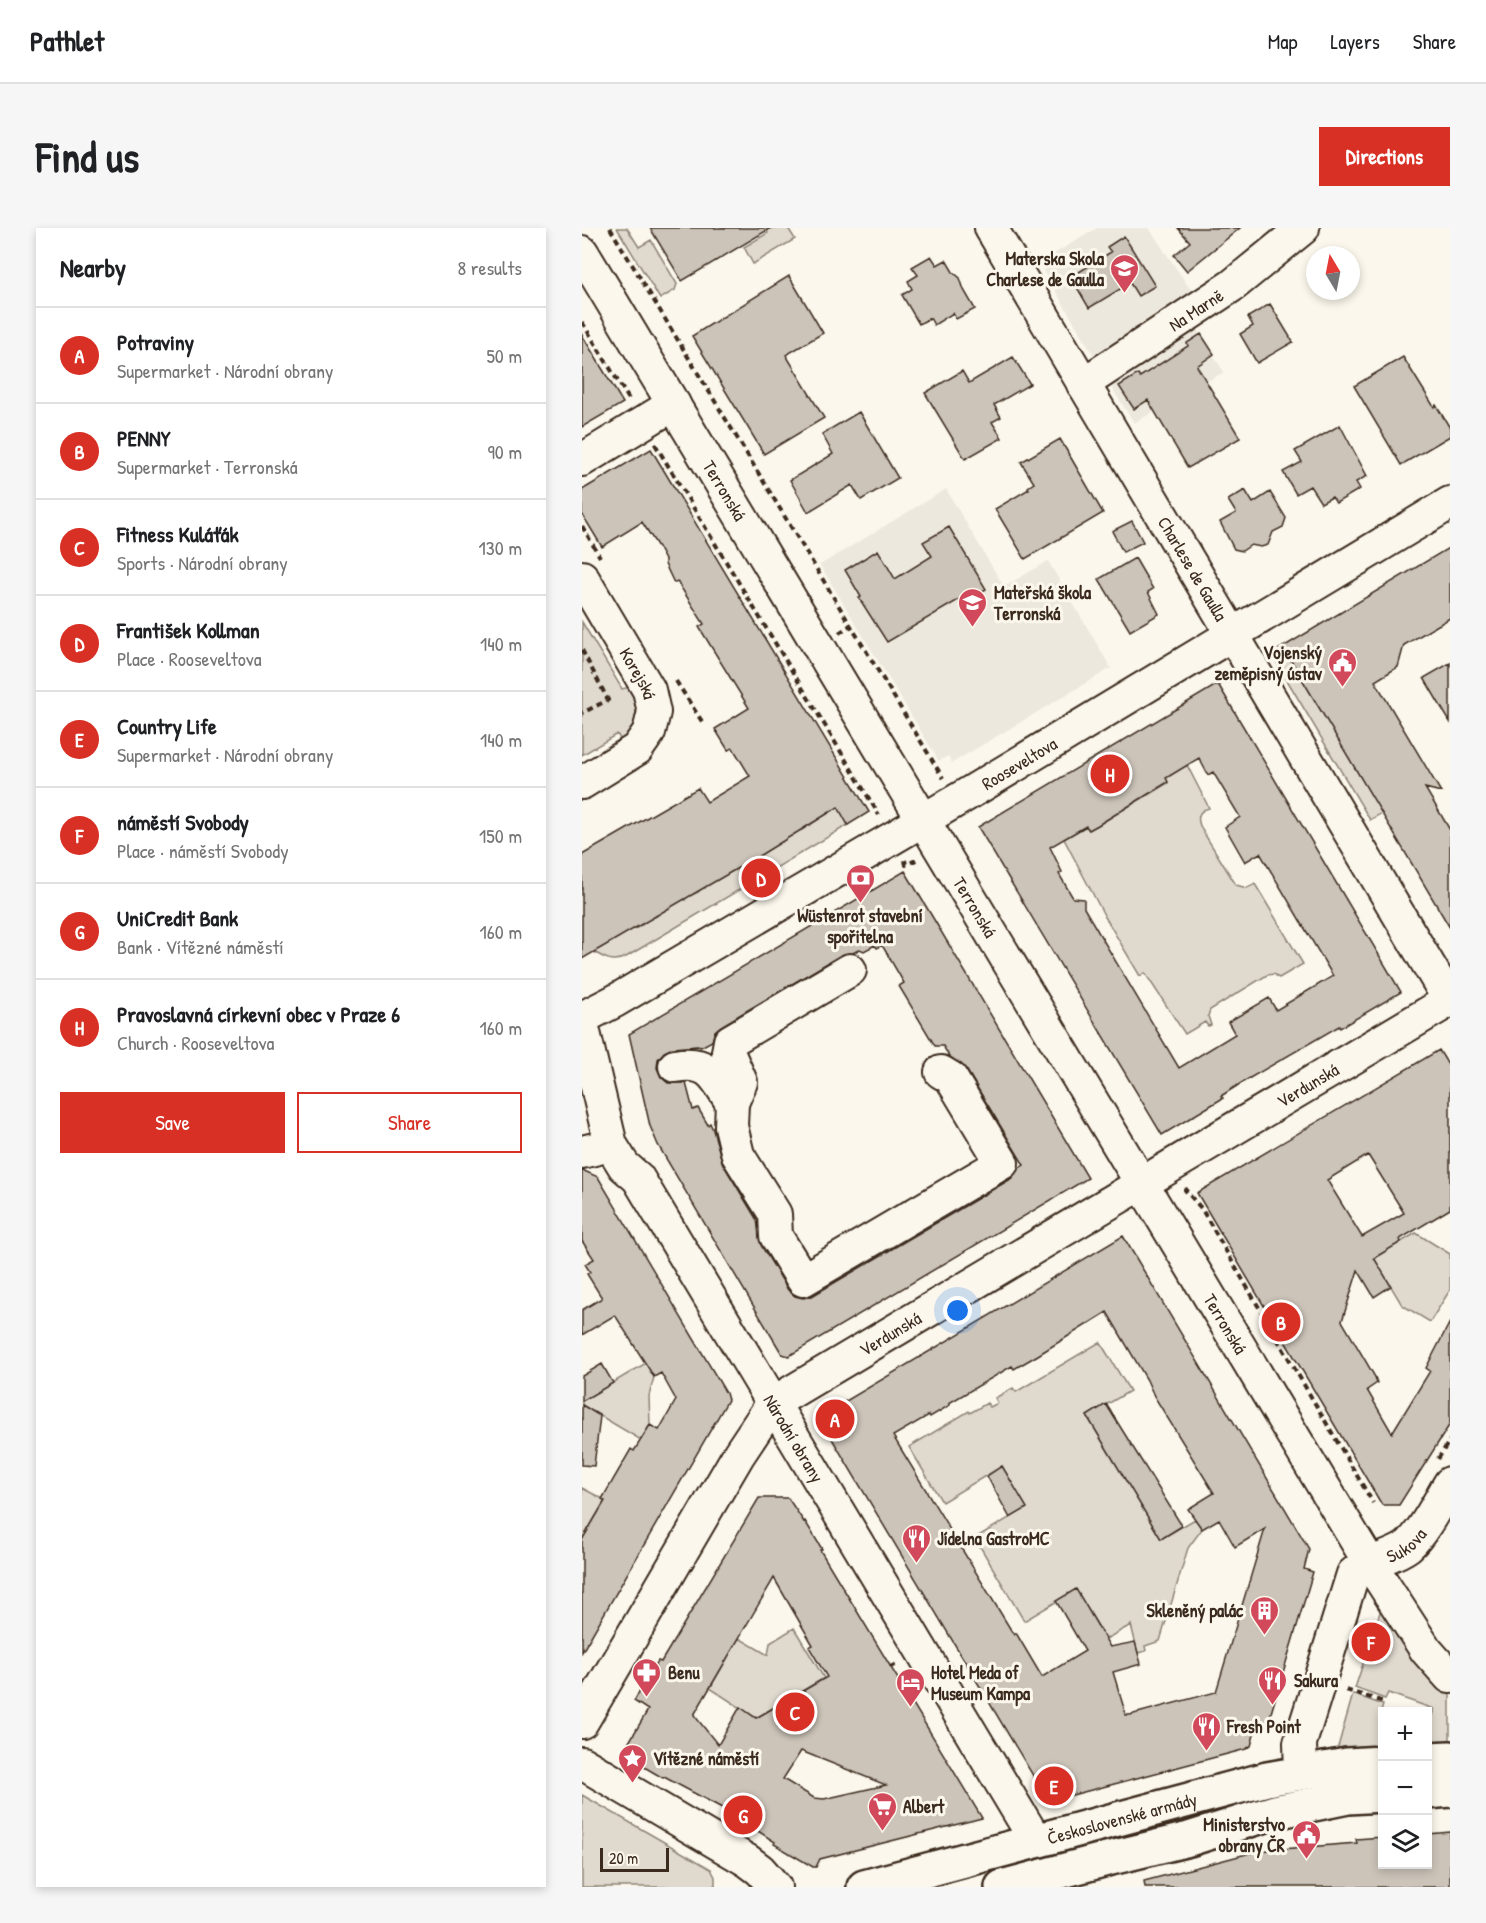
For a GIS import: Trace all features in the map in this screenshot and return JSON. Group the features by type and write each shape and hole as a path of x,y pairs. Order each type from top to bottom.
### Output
{"main road":[{"name":"Československé armády","path":"864,1887 1267,1779 1300,1758 1347,1765 1378,1763"},
{"path":"1432,1760 1450,1758"},
{"path":"1432,1792 1450,1790"},
{"name":"Československé armády","path":"1002,1887 1061,1880 1275,1812 1348,1797 1378,1795"}],"street":[{"name":"Charlese de Gaulla","path":"990,228 1450,1001"},
{"name":"Na Marně","path":"1083,384 1233,285 1303,228"},
{"name":"Terronská","path":"582,252 1369,1563 1426,1650 1450,1677"},
{"path":"582,460 674,404"},
{"name":"Rooseveltova","path":"582,1018 900,851 924,820 1450,503"},
{"name":"Korejská","path":"582,577 648,690 654,712 649,732 637,749 582,783"},
{"path":"850,970 730,1041 728,1052 741,1082 732,1103 731,1126 738,1155 775,1214 776,1236 803,1280 1002,1163 951,1078 941,1072"},
{"name":"Verdunská","path":"582,1722 738,1454 773,1403 1450,1001"},
{"name":"Národní obrany","path":"582,1024 596,1149 624,1166 638,1178 1036,1841"},
{"path":"675,1066 692,1063 711,1071 732,1103"},
{"name":"Sukova","path":"1369,1563 1407,1546 1418,1534 1450,1483"},
{"path":"1300,1758 1349,1584 1353,1574 1369,1563"},
{"path":"582,1763 748,1861 775,1887"}],"path":[{"path":"610,228 942,778 950,774"},
{"path":"582,322 632,405"},
{"path":"652,438 900,851"},
{"path":"582,651 608,700 582,713"},
{"path":"1185,1190 1201,1208 1374,1503"},
{"path":"890,1667 897,1664"},
{"path":"1346,1690 1384,1702"}],"shaded area":[{"path":"617,228 627,228 639,247 651,240 677,284 675,290 660,299"},
{"path":"766,228 788,228 795,239 753,264 744,247 768,233"},
{"name":"Materska Skola Charlese de Gaulla","path":"1097,228 1149,228 1195,296 1097,357 1093,354 1039,263"},
{"path":"1197,330 1224,372 1134,423 1110,385"},
{"name":"Mateřská škola Terronská","path":"946,489 1004,587 1048,561 1111,668 952,763 948,756 939,761 820,565"},
{"path":"582,622 622,689 630,687 636,709 634,723 622,742 617,734 582,755"},
{"path":"1283,647 1382,813 1370,820 1271,653"},
{"path":"1187,765 1209,808 1202,811 1199,816 1202,830 1236,885 1247,888 1255,884 1303,964 1279,978 1274,974 1267,975 1210,1010 1208,1016 1211,1025 1208,1026 1205,1022 1185,1034 1145,973 1140,976 1105,917 1064,839 1086,826 1089,830 1168,783 1166,778"},
{"path":"838,807 848,825 626,957 617,960 610,959 594,952 754,859"},
{"path":"1416,1233 1450,1254 1450,1290 1430,1322 1402,1305 1374,1258"},
{"path":"1100,1342 1130,1391 1087,1416 1161,1539 1195,1519 1202,1529 1188,1548 1160,1641 1145,1646 1146,1651 1138,1653 1131,1625 1106,1639 1076,1590 1024,1621 975,1538 1026,1508 1002,1466 942,1502 909,1447 969,1411 970,1413 987,1403 990,1407 998,1403 995,1398 1013,1388 1016,1392"},
{"path":"646,1363 654,1377 649,1396 650,1425 641,1440 582,1405 582,1401"},
{"path":"582,1488 605,1500 582,1540"},
{"path":"1382,1606 1434,1681 1450,1695 1450,1745 1432,1746 1434,1709 1432,1707 1388,1693 1385,1699 1355,1688"},
{"path":"794,1628 824,1678 756,1718 710,1688 739,1638 768,1655 770,1643"},
{"path":"1353,1694 1383,1705 1378,1707 1378,1750 1336,1754"},
{"path":"582,1795 711,1869 715,1877 715,1885 711,1887 582,1887"}],"building":[{"path":"650,228 771,228 682,281"},
{"path":"1178,228 1240,228 1187,271 1174,255 1190,242"},
{"path":"1124,236 1155,286 1138,296 1130,283 1089,308 1071,277 1111,252 1107,247"},
{"path":"931,256 937,265 946,260 953,272 960,278 975,309 956,319 953,313 934,325 930,318 919,324 902,295 912,289 908,281 918,275 912,267"},
{"path":"789,276 823,333 786,355 824,418 764,454 692,336"},
{"path":"1270,304 1293,342 1257,363 1240,334 1253,326 1248,317"},
{"path":"1201,334 1214,354 1197,366 1240,438 1188,468 1148,400 1134,409 1119,386 1138,374 1140,377 1188,346 1187,343"},
{"path":"582,335 623,403 582,427"},
{"path":"1013,357 1030,384 994,405 1001,417 992,422 1002,438 965,459 925,393 962,371 969,383"},
{"path":"1403,357 1450,428 1450,436 1401,465 1354,386"},
{"path":"859,412 898,478 861,500 852,485 808,512 790,480 833,454 822,434"},
{"path":"1340,425 1367,476 1356,482 1360,489 1336,503 1332,497 1321,503 1310,486 1296,494 1283,472 1302,462 1295,451"},
{"path":"1060,439 1103,513 1025,559 995,509 1029,489 1028,487 1034,483 1021,462"},
{"path":"651,449 869,812 848,825 838,807 582,959 582,855 698,788 707,802 750,776 733,748 728,750 715,729 749,708 699,627 704,624 677,581 674,583 665,560 642,522 602,547 582,514 582,490"},
{"path":"1245,490 1253,503 1270,492 1286,518 1283,527 1273,532 1268,545 1261,547 1251,545 1242,551 1234,549 1220,522 1236,513 1228,500"},
{"path":"1132,521 1143,542 1123,552 1112,531"},
{"path":"949,527 986,589 963,603 960,599 887,642 859,598 861,597 845,570 878,550 895,579 932,556 923,542"},
{"name":"Vojenský zeměpisný ústav","path":"1450,547 1450,618 1404,645 1398,667 1375,681 1441,792 1425,788 1450,830 1450,928 1283,647"},
{"path":"1135,558 1153,589 1148,592 1159,614 1130,631 1099,579"},
{"path":"1450,663 1450,722 1424,678"},
{"path":"1218,684 1401,992 1243,1082 1221,1096 1223,1098 1162,1135 978,827","holes":["1199,758 1208,775 1213,772 1240,817 1225,827 1245,862 1260,853 1333,976 1276,1010 1269,998 1228,1022 1235,1034 1179,1068 1084,908 1084,899 1073,898 1059,874 1062,872 1050,847 1086,826 1089,830 1098,825 1168,782 1166,778"]},
{"path":"905,871 1088,1178 789,1356 782,1354 658,1145 650,1126 629,1034","holes":["875,945 877,948 882,945 904,983 899,986 935,1046 943,1046 949,1056 966,1069 1024,1165 1011,1179 812,1296 803,1298 795,1296 788,1290 761,1245 757,1220 723,1164 710,1123 708,1125 698,1108 693,1110 686,1083 668,1083 661,1077 657,1068 658,1059 664,1052 673,1048 701,1047 712,1041 715,1031 721,1026 841,955 860,949 864,951"]},
{"path":"1439,1050 1450,1068 1450,1209 1400,1239 1401,1242 1374,1258 1391,1286 1374,1297 1358,1270 1342,1321 1375,1377 1377,1383 1367,1390 1392,1433 1430,1371 1426,1368 1450,1322 1450,1424 1399,1505 1382,1505 1197,1193","holes":["1368,1155 1404,1213 1362,1237 1327,1180"]},
{"path":"582,1170 598,1177 728,1400 582,1652 582,1540 605,1501 602,1499 631,1449 634,1451 650,1425 659,1430 676,1400 661,1373 654,1377 615,1315 582,1335 582,1310 602,1298 587,1274 590,1272 585,1264 594,1259 582,1241"},
{"path":"1123,1236 1309,1549 1304,1569 1313,1572 1268,1723 1258,1720 1251,1746 1246,1749 1057,1799 1048,1798 819,1417","holes":["1107,1312 1154,1396 1214,1493 1188,1509 1202,1529 1219,1519 1235,1547 1265,1529 1216,1692 1126,1715 1113,1672 1141,1664 1135,1642 1110,1647 1076,1589 1056,1601 1085,1651 1042,1677 893,1436 929,1415 930,1417 950,1405 949,1403 1012,1366 1014,1369"]},
{"path":"602,1364 613,1383 582,1401 582,1376"},
{"path":"1106,1404 1182,1526 1161,1539 1087,1416"},
{"path":"582,1405 600,1416 594,1466 582,1465"},
{"path":"1002,1466 1027,1508 1010,1518 987,1476"},
{"path":"759,1498 788,1498 822,1549 820,1550 982,1818 820,1859 816,1867 813,1867 774,1844 775,1842 722,1808 622,1754 648,1710 634,1701 658,1661 661,1662","holes":["774,1578 813,1645 809,1647 827,1677 756,1718 740,1707 718,1745 694,1715","801,1751 886,1785 824,1799 814,1798 783,1779"]},
{"name":"Ministerstvo obrany ČR","path":"1450,1832 1450,1887 1145,1887 1144,1881 1258,1851 1357,1843 1356,1839 1378,1837 1378,1869 1432,1869 1432,1834"}],"place":[{"name":"Materska Skola Charlese de Gaulla","path":"1125,294"},
{"name":"Mateřská škola Terronská","path":"973,628"},
{"name":"Vojenský zeměpisný ústav","path":"1343,688"},
{"name":"Pravoslavná církevní obec v Praze 6","path":"1110,774"},
{"name":"František Kollman","path":"761,878"},
{"name":"Wüstenrot stavební spořitelna","path":"860,904"},
{"name":"PENNY","path":"1281,1322"},
{"name":"Potraviny","path":"835,1419"},
{"name":"Jídelna GastroMC","path":"916,1564"},
{"name":"Skleněný palác","path":"1264,1636"},
{"name":"náměstí Svobody","path":"1371,1642"},
{"name":"Benu","path":"647,1698"},
{"name":"Sakura","path":"1273,1706"},
{"name":"Hotel Meda of Museum Kampa","path":"910,1708"},
{"name":"Fitness Kuláťák","path":"795,1712"},
{"name":"Fresh Point","path":"1206,1752"},
{"name":"Vítězné náměstí","path":"632,1784"},
{"name":"Country Life","path":"1054,1786"},
{"name":"UniCredit Bank","path":"743,1815"},
{"name":"Albert","path":"882,1832"},
{"name":"Ministerstvo obrany ČR","path":"1306,1860"}]}
